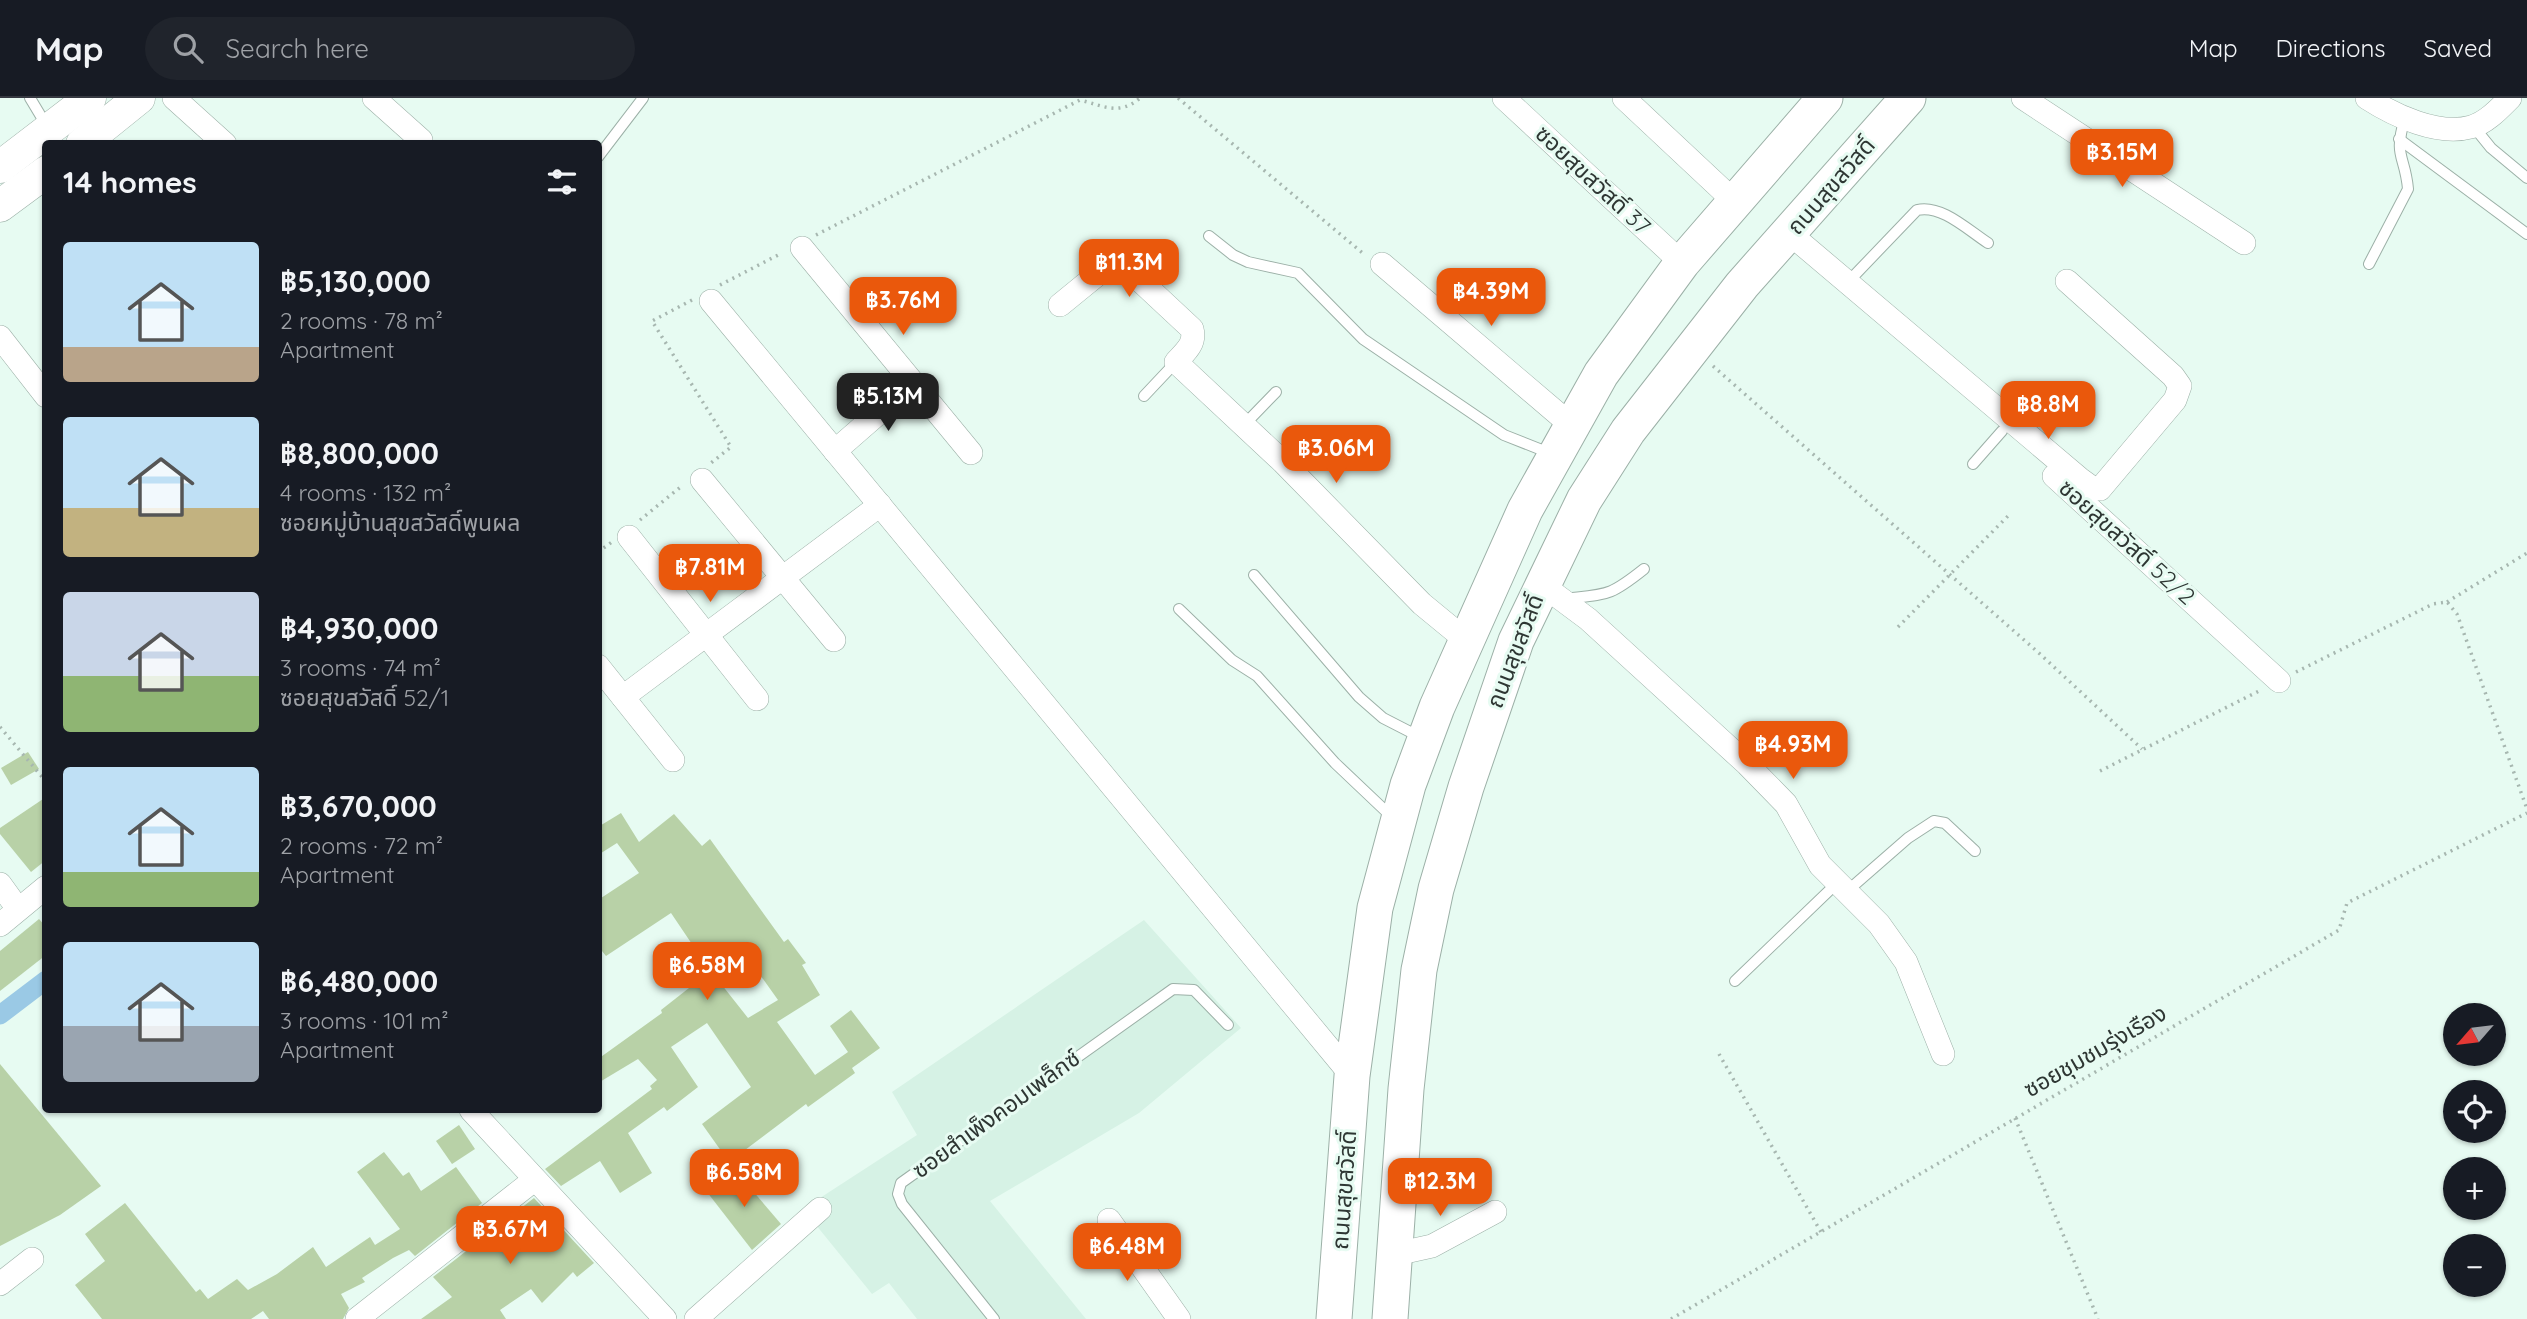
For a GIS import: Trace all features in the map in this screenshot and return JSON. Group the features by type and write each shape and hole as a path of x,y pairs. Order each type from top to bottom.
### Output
{"main road":[{"path":"54,137 95,107 139,98"},
{"name":"ถนนสุขสวัสดิ์","path":"1334,1319 1352,1076 1375,908 1398,822 1425,739 1525,510 1615,353 1682,263 1825,98"},
{"name":"ถนนสุขสวัสดิ์","path":"1390,1319 1408,1076 1419,970 1433,902 1466,787 1516,641 1551,592 1584,500 1628,432 1785,237 1908,98"},
{"path":"83,140 95,107"},
{"path":"22,189 2,166 42,144"}],"street":[{"path":"174,98 221,140"},
{"path":"374,98 421,140"},
{"name":"ซอยสุขสวัสดิ์ 37","path":"1504,98 1682,263"},
{"path":"1624,98 1734,201"},
{"path":"2023,98 2244,243"},
{"path":"2367,98 2402,128 2473,127 2492,116 2510,98"},
{"path":"1785,237 1848,282 2080,479 2091,487 2100,489 2175,400 2180,386 2173,376 2067,281"},
{"name":"ซอยสุขสวัสดิ์ 52/2","path":"1785,237 2279,681"},
{"path":"799,246 971,453"},
{"path":"1382,264 1563,440"},
{"path":"1060,305 1109,265 1122,265 1192,329 1194,337 1176,362 1244,425 1422,604 1467,641"},
{"path":"708,295 1352,1076"},
{"path":"0,337 42,391"},
{"path":"835,451 913,383"},
{"path":"698,477 834,640"},
{"path":"623,697 880,505"},
{"path":"626,534 757,699"},
{"path":"1551,592 1696,718 1786,804 1797,821 1804,842 1840,888 1879,924 1906,962 1943,1054"},
{"path":"602,671 673,760"},
{"path":"0,884 18,909"},
{"path":"0,925 42,890"},
{"path":"474,1113 534,1180 613,1259 665,1319"},
{"path":"358,1319 534,1180"},
{"path":"696,1319 820,1209"},
{"path":"1396,1254 1432,1247 1495,1212"},
{"path":"1109,1220 1179,1319"},
{"path":"0,1284 32,1259"}],"lane":[{"path":"30,98 54,137"},
{"path":"602,153 643,98"},
{"path":"2473,127 2491,148 2527,178"},
{"path":"2402,128 2527,234"},
{"path":"2368,264 2409,189 2399,155 2402,128"},
{"path":"1848,282 1917,210 1927,207 1938,211 1987,243"},
{"path":"1209,236 1233,255 1248,262 1298,273 1363,339 1504,435 1563,440"},
{"path":"1144,396 1176,362"},
{"path":"1244,425 1276,392"},
{"path":"1973,464 2002,431"},
{"path":"1551,592 1605,595 1617,591 1644,569"},
{"path":"1254,575 1359,697 1383,718 1425,739"},
{"path":"1179,609 1232,660 1256,676 1335,762 1398,822"},
{"path":"1735,981 1840,888 1934,821 1945,823 1975,851"},
{"name":"ซอยสำเพ็งคอมเพล็กซ์","path":"994,1319 901,1204 898,1194 901,1184 1173,989 1194,990 1228,1025"}],"path":[{"path":"602,549 626,534 698,477 731,447 652,321 708,295 1080,100 1116,111 1132,105 1140,98"},
{"path":"1178,98 1360,253 1382,264"},
{"path":"1693,348 1950,573 2142,749"},
{"path":"1898,627 2009,515"},
{"path":"2100,771 2433,604 2447,602 2527,553"},
{"path":"2447,602 2457,614 2527,811"},
{"path":"0,727 42,777"},
{"name":"ซอยชุมชมรุ่งเรือง","path":"1671,1319 2339,930 2347,903 2527,811"},
{"path":"1719,1054 1821,1232"},
{"path":"2015,1118 2098,1319"}],"shaded area":[{"path":"1144,920 1241,1028 1139,1113 990,1201 1086,1319 917,1319 889,1283 872,1294 803,1209 917,1135 892,1092"}],"building":[{"path":"28,752 39,769 11,785 1,768"},
{"path":"42,800 42,863 31,872 0,834 0,828"},
{"path":"621,813 639,842 674,814 702,846 710,839 784,942 788,939 806,963 802,965 820,995 777,1022 815,1075 848,1052 830,1026 851,1010 880,1048 852,1068 855,1073 808,1107 806,1104 729,1162 702,1124 751,1087 707,1023 671,1047 698,1087 667,1111 664,1107 628,1133 652,1173 620,1193 600,1161 561,1186 545,1169 652,1089 650,1086 657,1080 638,1059 602,1081 602,1056 662,1013 661,1010 689,988 678,971 700,956 671,913 606,956 602,951 602,897 639,873 617,843 602,852 602,825","holes":["748,958 778,1000 748,1018 718,980"]},
{"path":"39,919 42,922 42,958 0,991 0,951"},
{"path":"0,1064 101,1186 60,1215 0,1246"},
{"path":"459,1125 475,1149 452,1164 436,1141"},
{"path":"384,1152 403,1176 409,1172 421,1191 456,1167 482,1203 415,1256 409,1250 393,1258 362,1278 365,1282 341,1294 349,1308 343,1319 269,1319 263,1311 251,1319 102,1319 75,1285 105,1261 85,1234 125,1203 196,1292 200,1289 208,1299 237,1279 248,1290 277,1274 313,1247 326,1267 370,1237 375,1245 400,1229 357,1172"},
{"path":"734,1169 781,1224 752,1250 707,1192"},
{"path":"534,1198 594,1263 577,1277 573,1272 542,1303 531,1289 500,1310 506,1319 421,1319 452,1297 433,1277"}],"waterway":[{"path":"0,1015 42,983"}]}
